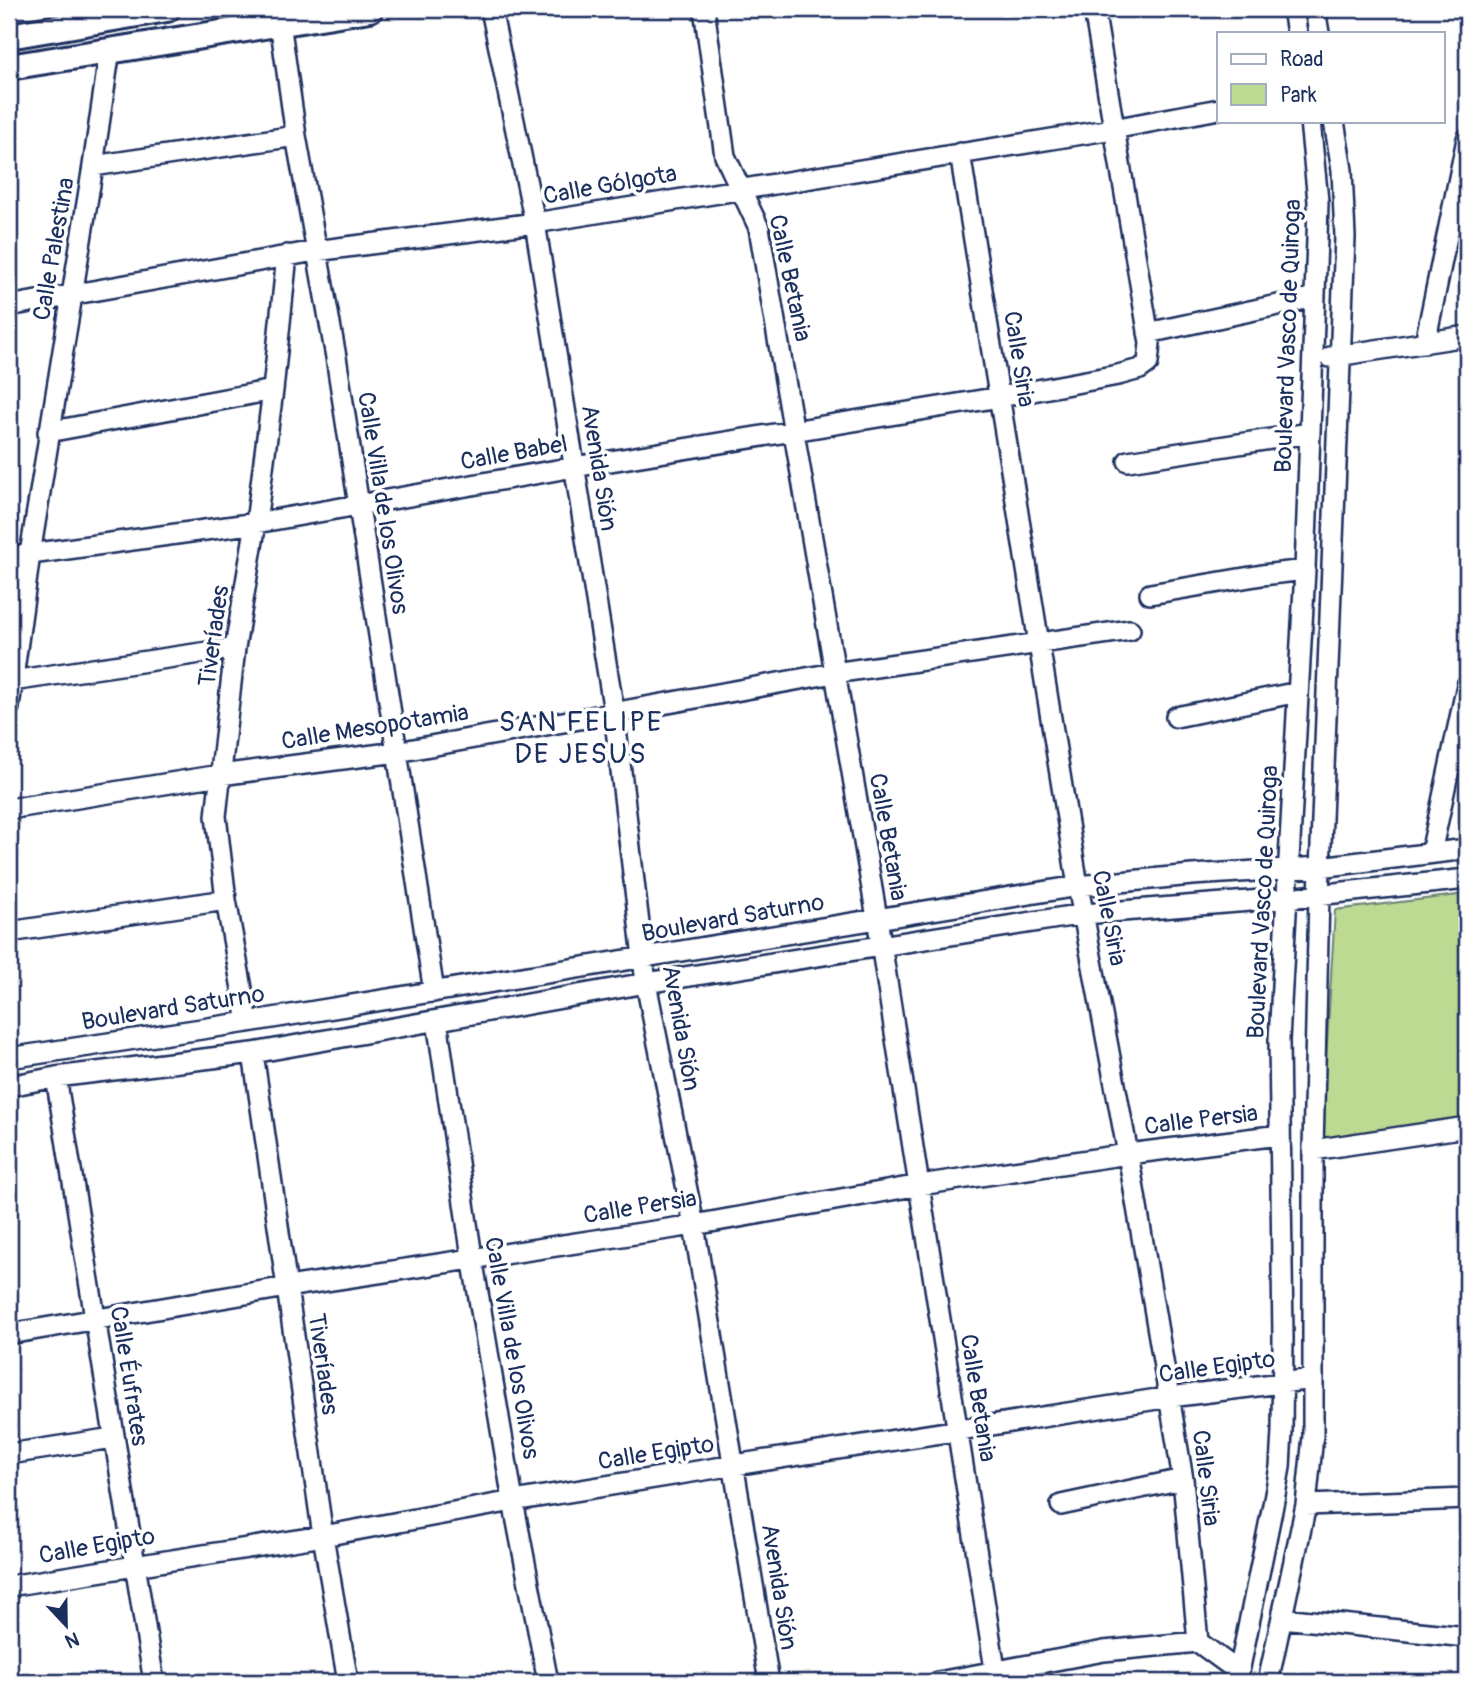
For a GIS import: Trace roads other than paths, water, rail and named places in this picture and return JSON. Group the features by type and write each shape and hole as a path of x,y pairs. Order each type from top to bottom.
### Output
{"main road":[{"path":"9,36 123,12 167,9"},
{"path":"9,67 370,9"}],"street":[{"name":"Avenida Sión","path":"491,9 535,223 614,712 646,983 694,1224 769,1682"},
{"name":"Calle Betania","path":"704,9 725,156 759,228 877,918 996,1677"},
{"path":"1094,9 1148,333 1315,297"},
{"path":"1293,9 1297,32"},
{"path":"1315,9 1319,32"},
{"name":"Calle Villa de los Olivos","path":"280,22 296,136 336,357 434,992"},
{"name":"Calle Palestina","path":"9,707 48,432 110,49"},
{"name":"Calle Gólgota","path":"9,306 287,255 535,223 1113,129 1217,109"},
{"name":"Boulevard Vasco de Quiroga","path":"1238,1677 1280,1467 1283,1382 1279,1040 1305,570 1313,359 1318,201 1310,122"},
{"name":"Boulevard Vasco de Quiroga","path":"1268,1682 1306,1506 1313,1436 1313,1150 1319,895 1345,237 1342,170 1334,122"},
{"path":"93,166 296,136"},
{"path":"1425,343 1467,139"},
{"name":"Calle Siria","path":"960,153 1078,886 1170,1397 1183,1479 1198,1642"},
{"name":"Tiveríades","path":"248,1022 226,900 216,816 235,648 256,523 273,390 287,255"},
{"name":"Calle Babel","path":"9,557 256,523 1118,376 1140,369 1148,363 1148,333"},
{"path":"1313,359 1467,336"},
{"path":"48,432 273,390"},
{"path":"1128,461 1310,433"},
{"path":"1150,594 1305,570"},
{"name":"Calle Mesopotamia","path":"9,809 220,775 397,752 834,673 1130,630"},
{"path":"12,681 235,648"},
{"path":"1430,853 1467,685"},
{"path":"1176,717 1298,692"},
{"name":"Boulevard Saturno","path":"9,1058 248,1022 1078,886 1290,867 1320,867 1467,849"},
{"name":"Boulevard Saturno","path":"9,1086 57,1077 253,1053 646,983 1084,914 1287,898 1467,879"},
{"path":"9,932 226,900"},
{"name":"Calle Villa de los Olivos","path":"437,1021 472,1257 513,1501 548,1682"},
{"name":"Tiveríades","path":"253,1053 323,1536 348,1682"},
{"name":"Calle Éufrates","path":"57,1077 135,1564 151,1682"},
{"path":"1313,1150 1467,1127"},
{"name":"Calle Persia","path":"9,1334 920,1185 1280,1135"},
{"name":"Calle Egipto","path":"9,1586 323,1536 513,1501 735,1465 1170,1397 1313,1379"},
{"path":"9,1454 113,1438"},
{"path":"1061,1505 1183,1479"},
{"path":"1306,1506 1467,1499"},
{"path":"1282,1618 1467,1637"},
{"path":"938,1682 996,1677 1104,1651 1198,1642 1238,1677"}],"district":[{"name":"SAN FELIPE DE JESUS","path":"581,738"}]}
